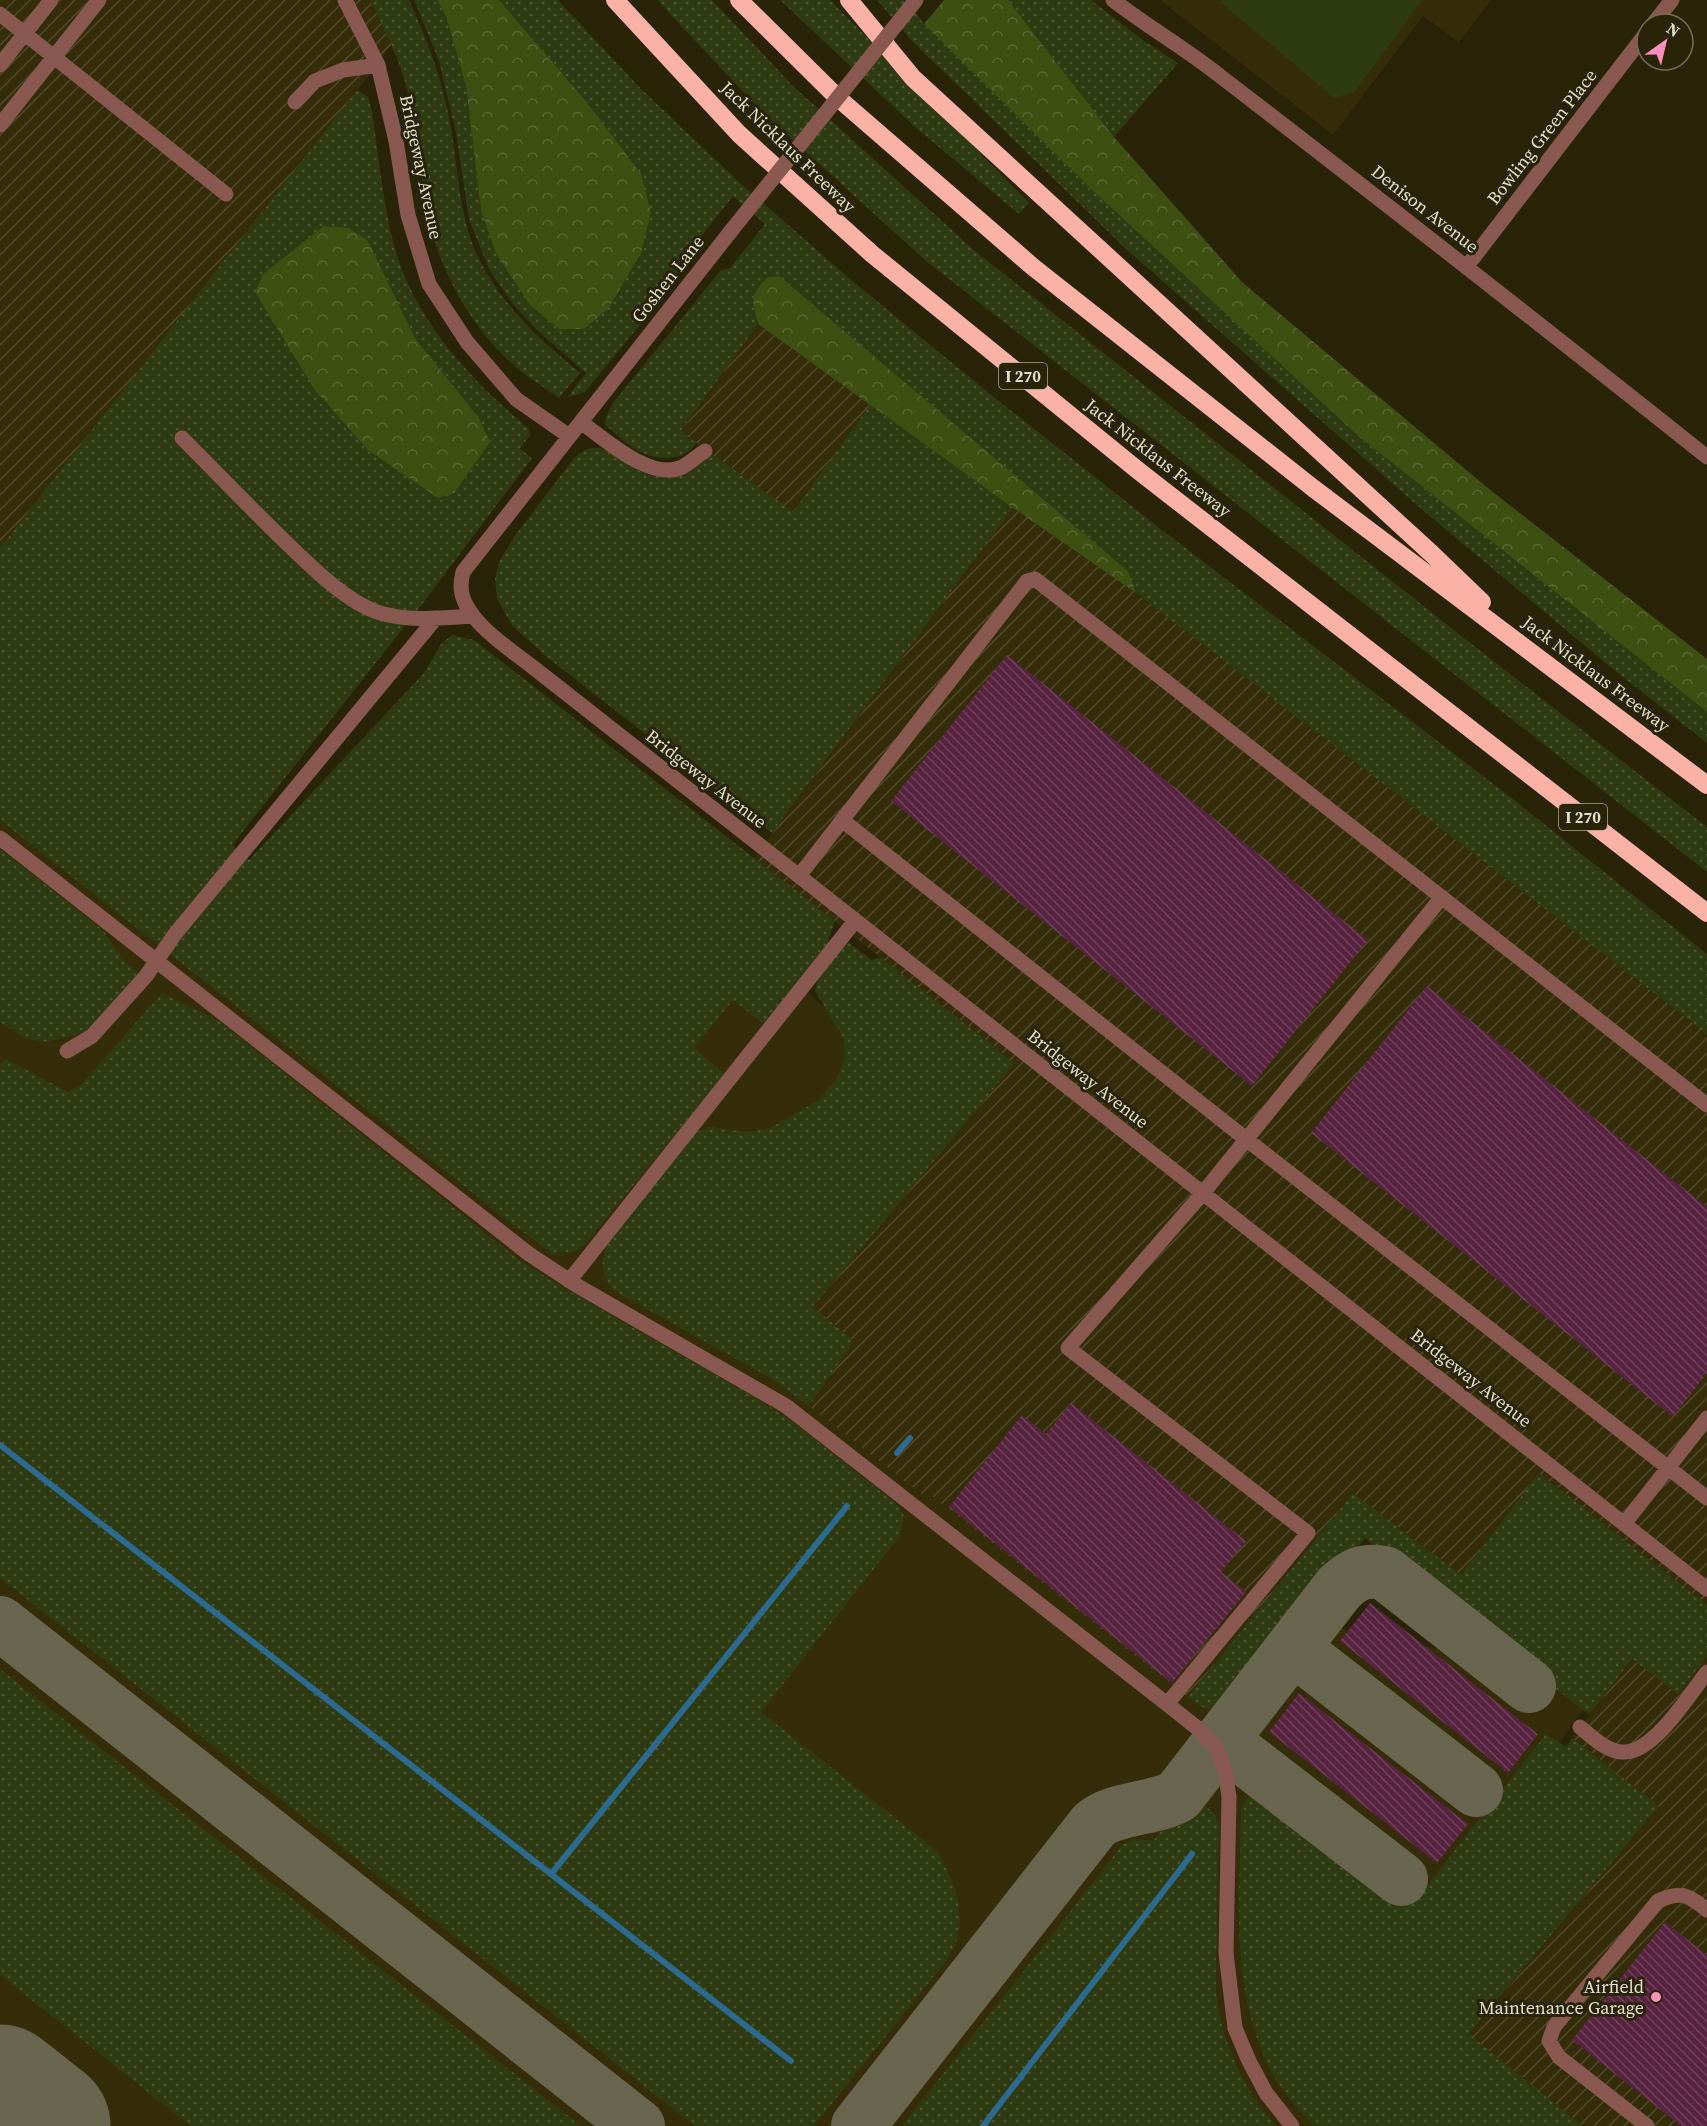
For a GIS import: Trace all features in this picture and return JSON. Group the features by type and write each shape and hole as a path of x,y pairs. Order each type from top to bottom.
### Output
{"highway":[{"name":"Jack Nicklaus Freeway","path":"615,0 739,134 872,254 1140,472 1707,913"},
{"name":"Jack Nicklaus Freeway","path":"739,0 838,98 1033,267 1313,488 1707,785"},
{"path":"849,0 913,78 1432,554 1538,656"}],"street":[{"path":"0,64 51,0"},
{"path":"0,124 99,0"},
{"name":"Bridgeway Avenue","path":"345,0 378,65 396,141 408,215 429,284 467,342 516,399 569,436"},
{"name":"Goshen Lane","path":"460,587 463,572 473,557 916,0"},
{"name":"Denison Avenue","path":"1113,0 1147,27 1213,71 1467,266 1707,457"},
{"path":"1662,12 1672,0"},
{"path":"0,14 226,194"},
{"name":"Bowling Green Place","path":"1467,266 1635,48"},
{"path":"295,102 315,81 342,70 378,65"},
{"path":"580,422 632,459 656,470 680,468 705,451"},
{"path":"182,438 274,532 332,585 375,611 397,617 472,616"},
{"path":"799,876 1027,581 1035,579 1707,1105"},
{"name":"Bridgeway Avenue","path":"460,587 472,616 534,668 1707,1589"},
{"path":"67,1051 92,1036 146,976 175,934 436,618"},
{"path":"842,820 1246,1139 1707,1498"},
{"path":"0,838 529,1254 569,1281 786,1406 1196,1727 1215,1746 1225,1769 1229,1797 1226,1953 1235,2028 1266,2093 1292,2126"},
{"path":"1167,1704 1308,1533 1068,1348 1203,1193 1442,897"},
{"path":"569,1281 855,921"},
{"path":"1624,1524 1707,1418"},
{"path":"1580,1727 1607,1748 1624,1752 1642,1747 1660,1731 1707,1672"},
{"path":"1647,2126 1559,2057 1549,2041 1554,2027 1658,1901 1672,1894 1690,1896 1707,1910"}],"shaded area":[{"path":"0,0 370,0 392,44 0,548"},
{"path":"1160,0 1491,0 1459,42 1423,16 1333,135"},
{"path":"758,324 870,405 793,513 681,432"},
{"path":"1013,508 1136,593 1707,1034 1707,1605 1539,1473 1461,1575 1353,1493 1188,1697 932,1496 929,1500 809,1406 854,1341 813,1307 1015,1063 754,858"},
{"path":"0,749 564,1193 750,941 872,1050 1209,1601 1602,1683 1311,2093 1352,2126 0,2126"},
{"path":"1707,1656 1707,2126 1583,2126 1469,2035 1659,1806 1572,1738 1632,1659 1678,1694"}],"green space":[{"path":"370,0 409,0 441,82 452,134 464,216 474,248 501,295 551,349 580,373 559,398 506,358 477,325 454,287 431,227 407,88 393,49"},
{"path":"414,0 437,0 446,16 466,86 481,211 530,305 559,329 584,329 585,100 499,0 558,0 640,88 740,183 850,279 990,394 1157,526 1509,796 1707,954 1707,1034 1136,593 1128,571 753,304 758,324 681,431 696,443 689,451 677,456 662,458 652,456 628,444 605,425 606,416 613,403 721,270 730,268 765,224 733,196 699,239 700,251 585,392 567,398 586,373 539,332 513,304 489,269 469,219 456,133 439,61"},
{"path":"437,0 499,0 585,100 641,174 651,212 641,253 608,309 584,329 559,329 530,305 496,253 481,211 466,86 446,16"},
{"path":"657,0 712,0 794,87 975,251 1460,635 1707,827 1707,872 926,261 762,112"},
{"path":"780,0 830,0 1029,203 1019,214 915,127"},
{"path":"877,0 906,0 924,24 1091,189 1357,435 1707,712 1707,743 1614,670 1426,513 1125,248 912,41"},
{"path":"944,0 1008,0 1114,137 1242,282 1489,489 1707,659 1707,712 1357,435 1091,189 924,24"},
{"path":"1008,0 1091,0 1144,41 1178,63 1114,137"},
{"path":"1222,0 1422,0 1355,92 1334,98 1220,2"},
{"path":"357,90 368,97 372,111 391,233 399,262 411,290 443,342 484,388 528,428 530,435 520,449 532,458 423,603 232,845 249,860 424,673 441,644 452,635 474,640 835,921 827,945 764,1024 733,1000 694,1048 725,1074 586,1243 577,1251 553,1254 0,820 0,548","holes":["324,226 368,241 415,338 478,417"]},
{"path":"324,226 349,228 368,241 415,338 478,417 490,442 454,493 438,498 368,450 315,390 255,292 263,274"},
{"path":"779,276 1128,571 1136,593 1013,508 758,324 754,303 755,293 768,277"},
{"path":"870,405 1013,508 772,833 543,654 512,625 497,599 495,579 499,562 514,537 574,458 586,450 598,448 609,452 641,472 654,476 671,474 709,452 793,512"},
{"path":"0,849 103,930 123,960 138,973 87,1031 47,1042 26,1039 0,1022"},
{"path":"848,942 872,960 880,957 1015,1063 813,1307 854,1341 809,1406 772,1379 613,1290 604,1273 603,1262 607,1243 696,1132 712,1127 747,1132 770,1128 817,1101 837,1079 845,1057 844,1039 815,991 820,972"},
{"path":"162,993 219,1021 522,1262 763,1402 797,1425 899,1506 904,1516 899,1537 761,1712 937,1851 958,1902 958,1935 946,1961 814,2126 695,2126 0,1578 0,1064 6,1059 68,1092 80,1086"},
{"path":"1539,1473 1707,1605 1707,1656 1678,1694 1632,1659 1589,1715 1365,1538 1234,1706 1209,1709 1188,1697 1353,1493 1461,1575"},
{"path":"0,1669 581,2126 191,2126 0,1975"},
{"path":"1546,1734 1566,1747 1572,1738 1659,1806 1469,2034 1583,2126 1314,2126 1275,2079 1258,2040 1248,2008 1240,1943 1239,1909 1241,1809 1244,1803 1255,1793 1276,1794 1415,1901"},
{"path":"1187,1804 1199,1805 1211,1810 1219,1824 1216,1976 1220,2017 1241,2075 1257,2102 1276,2126 902,2126 1123,1844 1134,1839 1153,1841 1180,1807"}],"building":[{"path":"1007,655 1368,940 1252,1086 891,801"},
{"path":"1427,986 1707,1207 1707,1373 1673,1417 1311,1133"},
{"path":"1071,1403 1246,1541 1221,1572 1246,1592 1172,1683 949,1507 1022,1415 1046,1434"},
{"path":"1370,1603 1538,1734 1508,1773 1340,1641"},
{"path":"1299,1693 1468,1824 1437,1863 1269,1732"},
{"name":"Airfield Maintenance Garage","path":"1665,1922 1707,1955 1707,2126 1681,2126 1572,2040"}],"waterway":[{"path":"897,1453 910,1438"},
{"path":"0,1445 791,2061"},
{"path":"552,1873 847,1506"},
{"path":"983,2126 1192,1854"}],"taxiway":[{"path":"858,2126 1094,1825 1112,1815 1168,1801 1178,1796 1339,1588 1350,1579 1365,1572 1385,1573 1529,1686"},
{"path":"0,1623 638,2126"},
{"path":"1293,1648 1476,1790"},
{"path":"1221,1740 1401,1879"}],"runway":[{"path":"0,2092 43,2126"}],"place":[{"name":"Airfield Maintenance Garage","path":"1656,1997"}]}
